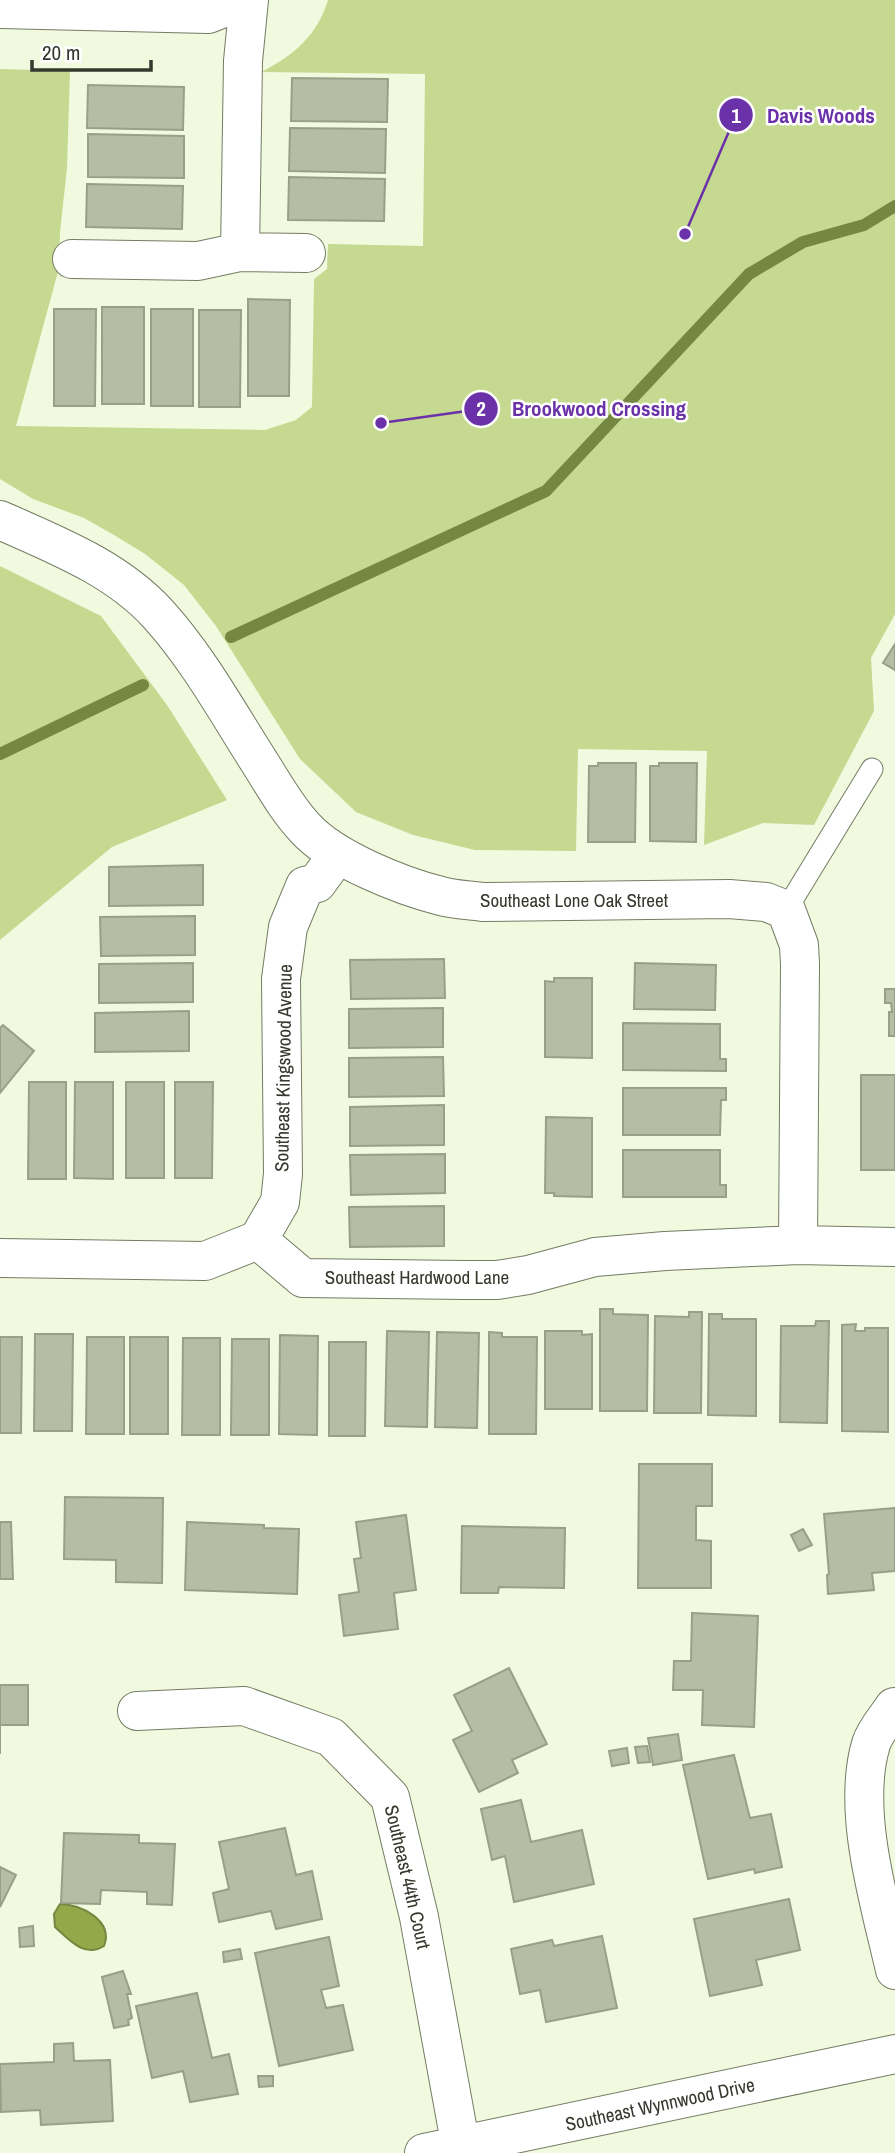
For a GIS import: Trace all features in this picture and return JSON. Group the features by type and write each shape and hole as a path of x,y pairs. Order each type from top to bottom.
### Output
{"street":[{"path":"0,9 208,14 247,0 243,61 240,252"},
{"path":"72,259 198,261 240,252 306,253"},
{"name":"Southeast Lone Oak Street","path":"0,520 79,556 118,580 158,614 200,668 289,809 307,830 338,854 408,886 443,897 484,902 729,899 766,902 786,910"},
{"name":"Southeast Kingswood Avenue","path":"257,1240 280,1202 283,1174 281,979 288,927 305,886 317,883 338,854"},
{"path":"786,910 799,945 800,964 798,1245 895,1247"},
{"path":"0,1258 205,1261 257,1240"},
{"name":"Southeast Hardwood Lane","path":"257,1240 303,1278 465,1280 497,1280 528,1275 595,1257 621,1254 798,1245"},
{"name":"Southeast 44th Court","path":"137,1711 244,1706 331,1737 390,1797 419,1917 463,2149"},
{"path":"894,1707 872,1743 864,1796 869,1853 895,1970"},
{"name":"Southeast Wynnwood Drive","path":"424,2153 463,2149 895,2054"}],"lane":[{"path":"786,910 872,769"}],"shaded area":[{"path":"328,0 895,0 895,614 871,658 874,711 814,825 763,823 704,845 707,751 578,749 576,851 475,850 413,835 356,812 300,759 216,626 184,585 145,554 114,535 84,518 33,499 0,479 0,69 70,71 67,168 59,268 16,426 265,430 296,420 312,407 314,279 327,269 328,244 423,246 425,74 261,72 302,44 317,24"},
{"path":"0,566 101,616 167,705 227,800 112,847 0,940"},
{"path":"60,1904 77,1907 94,1916 104,1929 104,1946 84,1949 55,1927 54,1914"}],"building":[{"path":"292,78 388,79 387,122 291,121"},
{"path":"88,85 184,87 183,130 87,128"},
{"path":"290,128 386,129 385,173 289,171"},
{"path":"88,134 184,136 184,178 88,177"},
{"path":"289,177 385,179 384,221 288,220"},
{"path":"87,184 183,186 182,229 86,227"},
{"path":"248,299 290,300 289,396 248,396"},
{"path":"102,307 144,307 144,404 102,404"},
{"path":"54,309 96,309 95,406 54,406"},
{"path":"151,309 193,309 193,406 151,406"},
{"path":"199,310 241,310 240,407 199,407"},
{"path":"895,644 895,670 883,663"},
{"path":"598,763 636,763 635,842 588,842 589,766 598,766"},
{"path":"659,763 697,763 696,842 650,841 650,766 659,766"},
{"path":"203,865 203,905 109,906 109,867"},
{"path":"195,916 195,955 101,956 100,917"},
{"path":"444,959 445,998 351,999 350,960"},
{"path":"193,963 193,1002 99,1003 99,964"},
{"path":"635,963 716,965 715,1010 634,1009"},
{"path":"554,978 592,978 592,1058 545,1057 545,981 554,982"},
{"path":"885,989 895,989 895,1036 889,1036 889,1012 892,1012 891,1003 885,1003"},
{"path":"443,1008 443,1047 349,1048 349,1009"},
{"path":"189,1011 189,1051 95,1052 95,1013"},
{"path":"623,1023 720,1024 720,1059 726,1059 726,1071 623,1070"},
{"path":"3,1025 34,1051 0,1093 0,1028"},
{"path":"443,1057 444,1096 349,1097 349,1058"},
{"path":"861,1075 895,1075 895,1170 861,1170"},
{"path":"29,1082 66,1082 66,1179 28,1179"},
{"path":"75,1082 113,1082 113,1179 74,1178"},
{"path":"126,1082 164,1082 164,1178 126,1178"},
{"path":"175,1082 213,1082 212,1178 175,1178"},
{"path":"623,1088 726,1088 726,1100 721,1100 720,1135 623,1135"},
{"path":"444,1105 444,1145 350,1146 350,1107"},
{"path":"546,1117 592,1118 592,1197 554,1196 554,1193 545,1193"},
{"path":"623,1150 720,1150 720,1185 726,1185 726,1197 623,1197"},
{"path":"445,1154 445,1193 351,1195 350,1155"},
{"path":"444,1206 444,1246 350,1247 349,1207"},
{"path":"600,1309 613,1309 613,1314 648,1315 647,1411 600,1411"},
{"path":"689,1312 702,1312 701,1413 654,1413 655,1316 689,1317"},
{"path":"709,1314 722,1314 722,1319 756,1319 756,1416 708,1415"},
{"path":"816,1321 829,1321 827,1423 780,1422 781,1326 815,1326"},
{"path":"856,1324 855,1331 888,1328 888,1432 842,1431 842,1325"},
{"path":"387,1331 429,1332 427,1427 385,1426"},
{"path":"545,1331 582,1331 582,1335 592,1334 592,1409 545,1409"},
{"path":"437,1332 479,1333 477,1428 435,1427"},
{"path":"489,1332 502,1333 502,1337 537,1337 536,1434 489,1434"},
{"path":"35,1334 73,1334 72,1431 34,1431"},
{"path":"280,1335 318,1336 317,1435 279,1434"},
{"path":"0,1337 22,1337 21,1433 0,1433"},
{"path":"87,1337 124,1337 124,1434 86,1434"},
{"path":"130,1337 168,1337 168,1434 130,1434"},
{"path":"183,1338 220,1338 220,1435 182,1435"},
{"path":"232,1339 269,1339 269,1435 231,1435"},
{"path":"329,1342 366,1342 365,1436 329,1436"},
{"path":"639,1464 712,1464 712,1506 696,1506 696,1540 711,1541 711,1588 638,1588"},
{"path":"65,1497 163,1498 162,1583 116,1582 116,1560 64,1559"},
{"path":"895,1508 895,1571 872,1573 874,1590 828,1594 824,1514"},
{"path":"406,1515 416,1590 394,1593 398,1629 344,1636 339,1595 359,1592 354,1559 361,1558 356,1522"},
{"path":"0,1522 11,1522 13,1579 0,1579"},
{"path":"187,1522 299,1529 297,1594 185,1590"},
{"path":"462,1526 565,1528 564,1588 499,1587 498,1593 461,1593"},
{"path":"803,1529 812,1545 799,1551 791,1535"},
{"path":"692,1613 758,1616 754,1727 702,1725 703,1690 673,1690 674,1661 691,1661"},
{"path":"509,1668 547,1744 512,1760 518,1773 479,1792 453,1740 472,1731 454,1695"},
{"path":"0,1685 28,1685 28,1725 0,1725"},
{"path":"678,1734 682,1760 653,1765 648,1738"},
{"path":"647,1746 650,1762 638,1763 635,1747"},
{"path":"627,1748 629,1763 612,1766 609,1751"},
{"path":"734,1755 750,1818 771,1814 782,1867 755,1873 754,1869 708,1879 683,1765"},
{"path":"521,1800 531,1842 582,1830 594,1884 514,1902 505,1856 492,1860 481,1809"},
{"path":"285,1828 296,1875 312,1871 322,1919 276,1929 271,1911 219,1922 213,1893 229,1889 219,1842"},
{"path":"64,1833 139,1835 139,1843 175,1844 172,1905 147,1904 147,1892 101,1890 100,1904 61,1903"},
{"path":"0,1867 16,1875 0,1907"},
{"path":"789,1899 800,1950 756,1960 762,1985 710,1996 694,1919"},
{"path":"33,1926 34,1946 20,1947 19,1928"},
{"path":"602,1936 617,2008 546,2022 540,1990 520,1994 511,1949 552,1940 554,1946"},
{"path":"329,1937 339,1986 321,1990 326,2008 343,2005 353,2050 279,2066 255,1953"},
{"path":"240,1949 242,1959 224,1962 223,1952"},
{"path":"123,1971 131,1994 127,1994 132,2018 128,2020 129,2025 114,2028 102,1977"},
{"path":"197,1993 212,2058 229,2054 238,2094 190,2102 183,2071 152,2078 136,2006"},
{"path":"73,2043 74,2061 110,2060 113,2121 41,2125 40,2110 1,2112 0,2064 54,2062 54,2044"},
{"path":"258,2076 273,2076 273,2086 259,2087"}],"waterway":[{"path":"231,637 546,491 749,274 803,242 864,225 895,206"},
{"path":"0,754 143,685"}],"place":[{"name":"Davis Woods","path":"685,234"},
{"name":"Brookwood Crossing","path":"381,423"}]}
